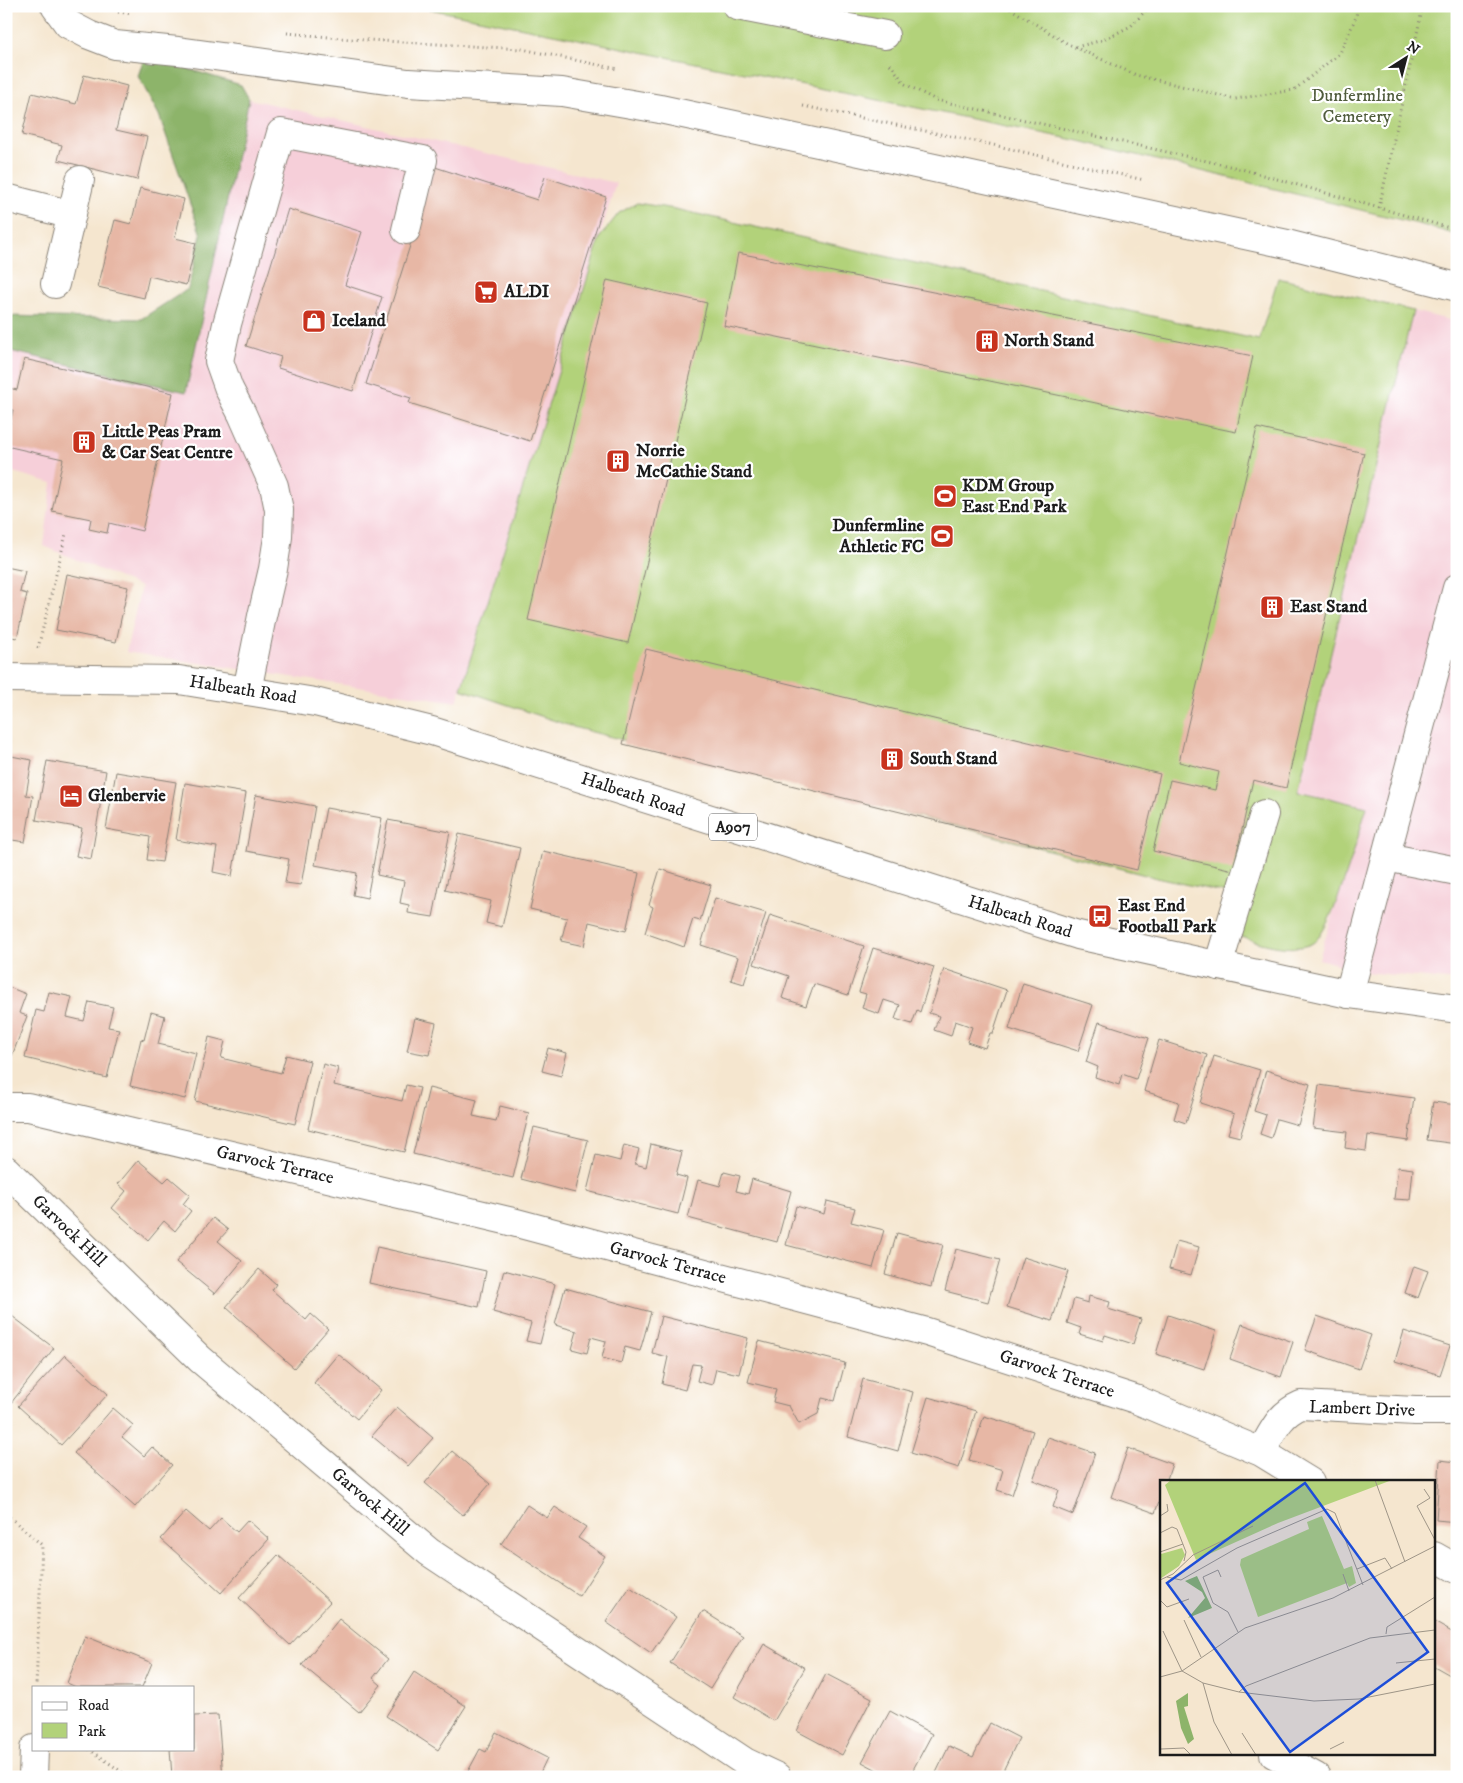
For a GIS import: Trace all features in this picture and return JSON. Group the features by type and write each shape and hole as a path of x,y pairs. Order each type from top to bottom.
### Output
{"street":[{"path":"56,6 68,24 115,45 178,51 408,83 562,92 660,109 1287,244 1457,287"},
{"path":"737,6 885,35"},
{"path":"247,691 273,569 278,537 279,510 274,486 229,389 219,361 227,324 282,133 423,160 406,230"},
{"path":"55,284 80,180"},
{"path":"6,198 72,215"},
{"path":"1349,994 1457,588"},
{"name":"Halbeath Road","path":"19,678 178,680 315,702 432,731 1078,935 1349,994 1457,1009"},
{"path":"1218,966 1264,814"},
{"path":"1386,857 1457,871"},
{"name":"Garvock Terrace","path":"6,1107 28,1107 509,1221 927,1332 1135,1399 1261,1452 1307,1480"},
{"name":"Garvock Hill","path":"6,1170 200,1359 429,1552 745,1762 777,1777"},
{"name":"Lambert Drive","path":"1261,1452 1281,1418 1292,1409 1301,1405 1416,1411 1457,1410"},
{"path":"1436,1557 1457,1570"},
{"path":"33,1777 34,1750"},
{"path":"1278,1756 1316,1777"}],"path":[{"path":"1006,6 1075,47 1136,75 1235,99 1294,90 1340,53 1356,17 1358,6"},
{"path":"1075,47 1103,40 1131,26 1150,6"},
{"path":"1379,208 1423,6"},
{"path":"113,11 141,16"},
{"path":"283,33 350,40 522,49"},
{"path":"885,35 884,57 904,84 936,100 1238,168 1457,230"},
{"path":"19,678 66,534"},
{"path":"6,1514 42,1545 36,1686"},
{"path":"91,1750 129,1777"}],"shaded area":[{"path":"249,99 616,183 457,702 126,652 141,587 44,546 52,483 6,470 6,350 186,392"},
{"path":"1413,311 1457,322 1457,981 1365,972 1319,959 1337,900 1298,791"}],"green space":[{"name":"Dunfermline Cemetery","path":"415,6 1457,6 1457,235 1075,140"},
{"path":"145,56 241,85 249,99 186,392 6,350 6,316 141,319 188,289 201,235 159,115 138,76"},
{"name":"KDM Group East End Park","path":"637,203 675,209 1259,340 1278,278 1413,311 1298,791 1367,807 1336,903 1319,937 1311,944 1293,948 1256,941 1239,936 1250,898 1157,878 573,727 461,689 600,237 619,213"}],"building":[{"path":"84,75 127,86 116,130 147,137 137,180 58,160 62,145 22,135 32,93 76,104"},
{"name":"ALDI","path":"435,167 537,200 545,177 606,197 530,441 409,403 411,398 366,384"},
{"path":"140,188 184,199 175,238 196,243 186,285 149,276 144,298 98,287 115,220 131,224"},
{"name":"Iceland","path":"288,209 362,232 345,285 382,297 353,391 278,368 281,357 246,346"},
{"name":"North Stand","path":"738,253 1253,356 1236,432 724,326"},
{"name":"Norrie McCathie Stand","path":"607,280 707,303 628,643 528,620"},
{"name":"Little Peas Pram & Car Seat Centre","path":"24,359 173,393 142,531 109,523 107,533 89,529 91,519 52,511 63,459 6,446 13,410 6,408 6,401 9,388 17,390"},
{"name":"East Stand","path":"1257,428 1364,453 1286,788 1253,780 1233,870 1153,851 1170,780 1215,790 1219,772 1179,762"},
{"path":"6,567 25,571 20,592 27,594 17,638 6,636"},
{"path":"67,574 128,587 116,642 56,630"},
{"name":"South Stand","path":"646,649 1160,774 1137,870 623,744"},
{"path":"6,755 32,760 26,795 33,796 25,842 6,839 8,816 6,816"},
{"path":"47,761 106,771 91,859 76,856 82,828 36,820"},
{"path":"116,772 176,782 162,862 147,860 150,837 106,829"},
{"path":"185,783 246,793 232,876 213,872 217,847 176,840"},
{"path":"256,795 315,806 301,885 285,883 289,859 246,851"},
{"path":"326,808 382,818 367,898 353,895 357,873 315,865"},
{"path":"388,820 450,832 433,917 408,913 409,905 400,903 404,881 377,875"},
{"path":"459,834 520,848 502,927 486,923 491,901 445,890"},
{"path":"543,851 639,873 626,931 589,922 584,946 561,941 567,918 530,909"},
{"path":"660,869 711,885 700,921 693,919 684,947 645,933 653,907 649,905"},
{"path":"715,898 766,913 744,984 731,980 738,957 701,945"},
{"path":"770,915 864,946 848,995 814,984 806,1006 782,998 789,976 754,964"},
{"path":"873,948 934,967 920,1012 917,1010 912,1024 895,1019 900,1005 884,1000 879,1014 862,1008 866,994 859,992"},
{"path":"944,969 1007,990 993,1033 990,1033 985,1048 967,1042 972,1027 961,1023 955,1021 951,1036 934,1030 939,1016 929,1013"},
{"path":"1023,983 1093,1005 1078,1051 1009,1029"},
{"path":"6,986 26,994 19,1013 27,1016 12,1056 6,1054"},
{"path":"49,992 72,997 67,1017 84,1021 89,1002 113,1007 108,1027 119,1029 107,1078 25,1058 36,1010 44,1012"},
{"path":"151,1012 165,1016 158,1044 196,1053 185,1099 130,1086 141,1039 144,1040"},
{"path":"415,1018 436,1023 429,1055 407,1051"},
{"path":"1099,1022 1149,1038 1136,1079 1122,1074 1119,1085 1095,1077 1098,1067 1086,1062"},
{"path":"209,1037 225,1041 221,1058 281,1073 286,1055 310,1061 295,1124 195,1101"},
{"path":"1159,1040 1207,1055 1186,1123 1174,1119 1179,1102 1144,1091"},
{"path":"548,1048 567,1053 561,1076 542,1071"},
{"path":"1214,1056 1260,1070 1240,1137 1228,1134 1234,1114 1200,1103"},
{"path":"323,1064 338,1068 334,1085 402,1101 406,1085 420,1088 404,1152 308,1129"},
{"path":"1266,1070 1310,1084 1298,1125 1277,1119 1271,1138 1260,1134 1266,1115 1254,1111"},
{"path":"1319,1085 1414,1098 1408,1141 1368,1135 1366,1151 1345,1148 1347,1132 1313,1128"},
{"path":"429,1088 477,1100 473,1116 496,1121 500,1106 529,1113 513,1178 413,1154"},
{"path":"1433,1102 1457,1105 1457,1144 1427,1140"},
{"path":"534,1127 588,1140 575,1193 521,1179"},
{"path":"651,1144 682,1152 676,1175 687,1178 678,1214 587,1191 596,1155 620,1161 624,1145 639,1149 635,1164 646,1167"},
{"path":"138,1160 164,1182 169,1177 190,1195 183,1204 191,1211 175,1231 164,1221 148,1240 112,1208 126,1191 118,1184"},
{"path":"1398,1167 1413,1169 1410,1200 1394,1199"},
{"path":"724,1172 740,1176 736,1191 748,1194 752,1179 791,1191 777,1242 688,1218 698,1180 720,1186"},
{"path":"827,1201 855,1208 851,1222 884,1230 873,1268 786,1245 796,1206 824,1214"},
{"path":"213,1218 228,1230 218,1241 242,1261 215,1294 176,1262"},
{"path":"897,1233 943,1245 931,1287 885,1274"},
{"path":"1177,1241 1199,1247 1191,1275 1169,1269"},
{"path":"377,1247 486,1271 479,1307 369,1283"},
{"path":"956,1249 1000,1260 988,1302 945,1291"},
{"path":"1023,1257 1068,1271 1052,1321 1007,1307"},
{"path":"1414,1266 1428,1271 1418,1298 1405,1293"},
{"path":"259,1269 276,1284 272,1290 306,1320 311,1314 328,1329 294,1368 226,1307"},
{"path":"504,1270 555,1284 540,1344 526,1341 531,1323 493,1312"},
{"path":"565,1288 651,1312 640,1351 625,1347 621,1363 602,1358 606,1341 591,1337 587,1353 572,1349 577,1331 555,1325"},
{"path":"1089,1296 1110,1302 1108,1309 1141,1319 1133,1344 1105,1335 1103,1341 1079,1334 1081,1328 1067,1323 1074,1299 1088,1303"},
{"path":"8,1313 54,1348 11,1403 6,1400 6,1315"},
{"path":"1168,1315 1216,1331 1204,1369 1156,1354"},
{"path":"661,1316 748,1338 739,1374 716,1369 712,1385 697,1381 701,1365 692,1364 685,1390 662,1384 668,1357 652,1353"},
{"path":"1317,1316 1371,1335 1359,1369 1305,1350"},
{"path":"1242,1324 1293,1342 1281,1377 1230,1359"},
{"path":"1404,1331 1450,1346 1440,1375 1395,1361"},
{"path":"759,1341 845,1363 835,1401 822,1398 818,1414 799,1424 789,1406 773,1402 776,1389 748,1382"},
{"path":"338,1354 381,1390 357,1419 314,1383"},
{"path":"65,1355 108,1394 61,1445 18,1406"},
{"path":"863,1379 913,1392 898,1451 848,1437"},
{"path":"928,1397 976,1411 959,1468 911,1453"},
{"path":"397,1407 433,1438 408,1466 372,1436"},
{"path":"113,1408 133,1425 122,1437 144,1456 152,1447 172,1465 135,1507 74,1453"},
{"path":"984,1416 1033,1431 1012,1495 997,1490 1003,1470 969,1460"},
{"path":"1048,1437 1095,1453 1073,1515 1053,1507 1059,1490 1033,1480"},
{"path":"1128,1448 1172,1464 1167,1480 1160,1480 1160,1498 1155,1513 1111,1497"},
{"path":"452,1451 490,1484 463,1515 425,1483"},
{"path":"1440,1460 1457,1462 1457,1522 1436,1520"},
{"path":"527,1505 547,1518 555,1507 586,1527 578,1538 605,1556 579,1596 501,1544"},
{"path":"186,1511 209,1531 221,1518 237,1532 248,1520 269,1539 221,1593 161,1539"},
{"path":"278,1555 330,1602 290,1645 239,1598"},
{"path":"630,1587 676,1617 651,1653 606,1622"},
{"path":"703,1611 743,1636 710,1689 670,1663"},
{"path":"339,1619 388,1659 373,1678 381,1685 359,1712 302,1665"},
{"path":"1436,1623 1457,1635 1457,1679 1436,1667"},
{"path":"85,1636 152,1663 142,1686 74,1686 67,1683"},
{"path":"764,1644 805,1668 774,1721 734,1697"},
{"path":"414,1672 466,1706 438,1750 386,1716"},
{"path":"826,1674 872,1698 842,1755 797,1731"},
{"path":"890,1711 932,1734 909,1777 890,1777 862,1762"},
{"path":"218,1715 223,1777 172,1777 170,1750 195,1750 195,1716"},
{"path":"990,1723 1019,1738 1000,1777 934,1777 949,1746 973,1757"},
{"path":"496,1732 547,1758 538,1777 465,1777 480,1749 486,1752"}],"place":[{"name":"ALDI","path":"486,292"},
{"name":"Iceland","path":"314,321"},
{"name":"North Stand","path":"987,341"},
{"name":"Little Peas Pram & Car Seat Centre","path":"84,442"},
{"name":"Norrie McCathie Stand","path":"618,461"},
{"name":"KDM Group East End Park","path":"945,496"},
{"name":"Dunfermline Athletic FC","path":"942,536"},
{"name":"East Stand","path":"1272,607"},
{"name":"South Stand","path":"892,759"},
{"name":"Glenbervie","path":"71,796"},
{"name":"East End Football Park","path":"1100,916"}]}
